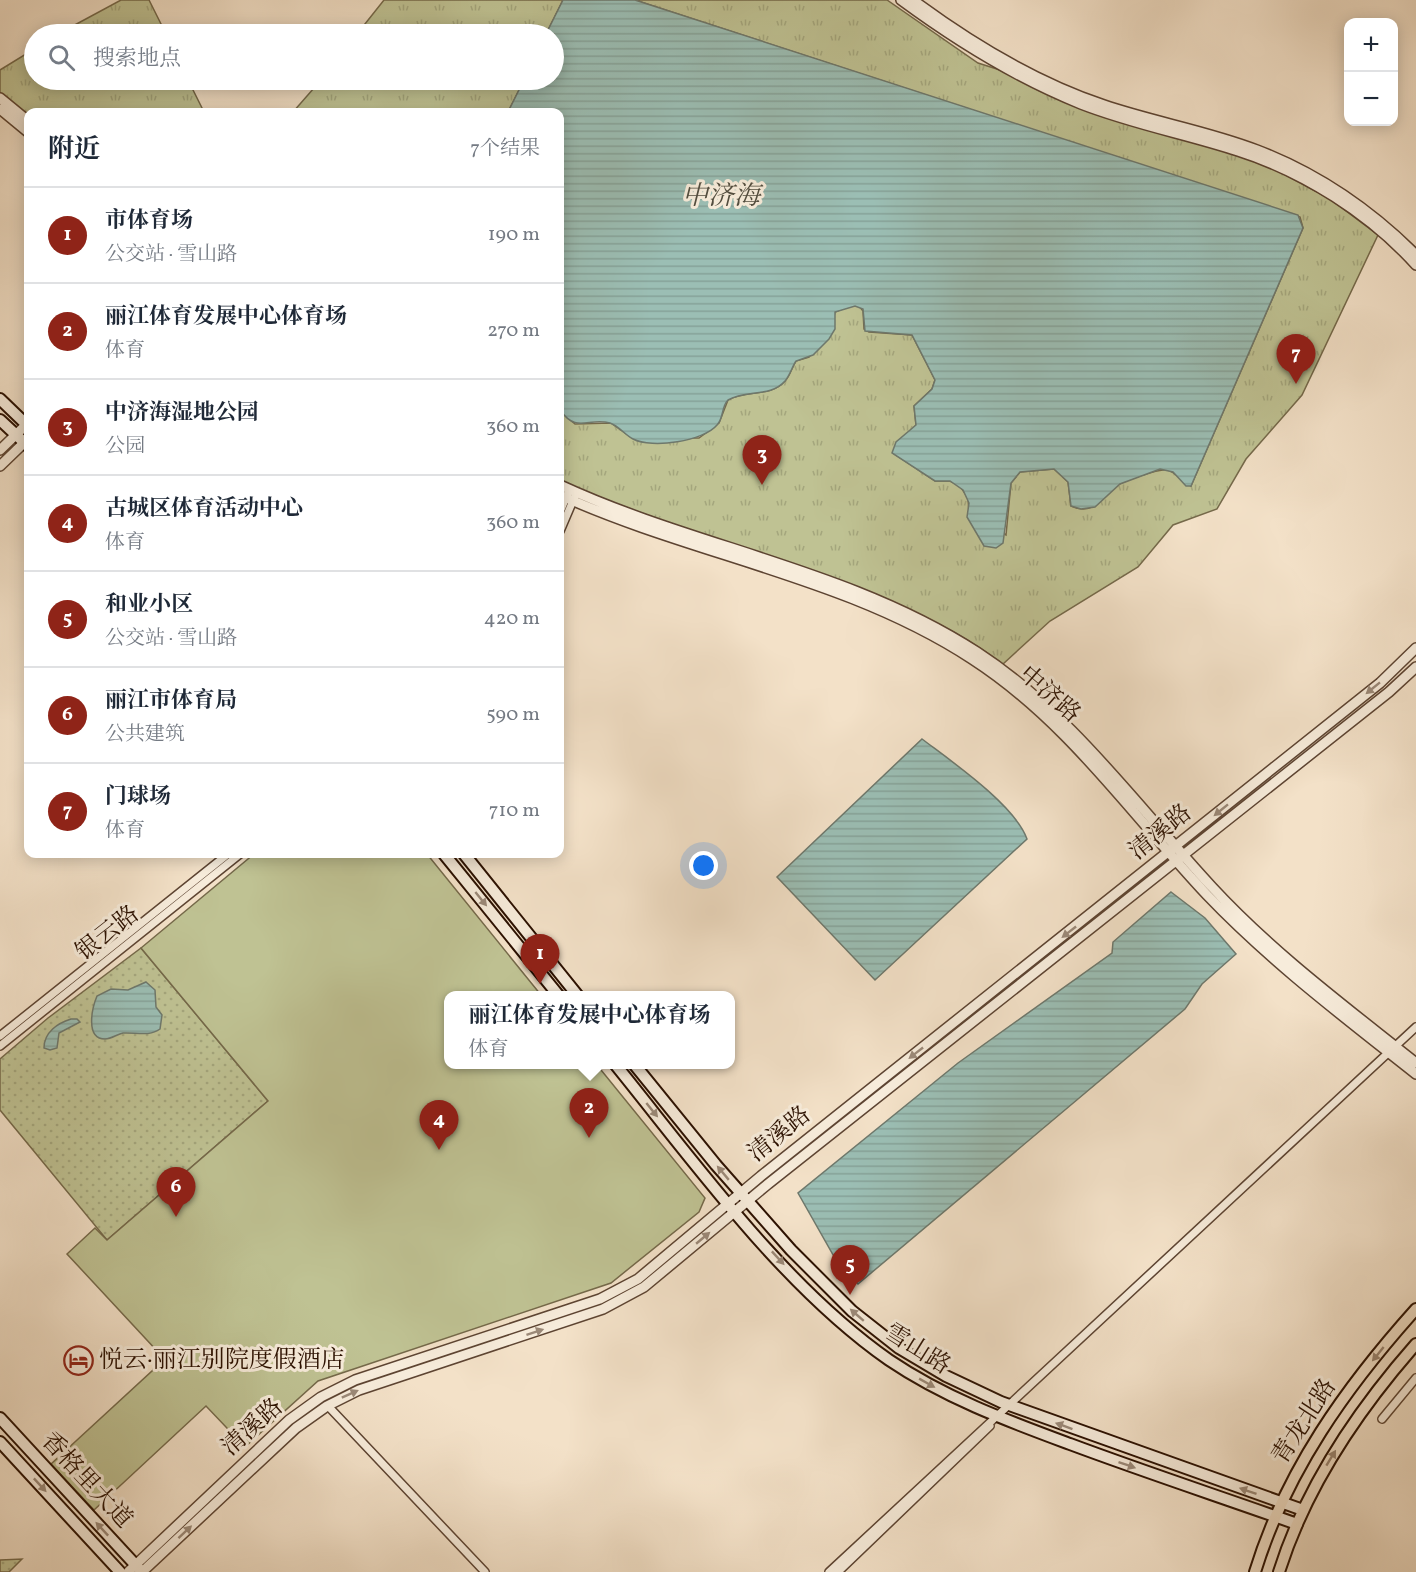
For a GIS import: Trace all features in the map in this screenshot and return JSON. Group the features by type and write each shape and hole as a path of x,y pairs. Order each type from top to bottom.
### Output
{"main road":[{"path":"0,399 24,420"},
{"path":"0,420 24,441"},
{"path":"447,858 555,991"},
{"path":"467,858 575,991"},
{"name":"雪山路","path":"618,1069 732,1207 814,1295 865,1342 923,1380 997,1417 1297,1524"},
{"name":"雪山路","path":"637,1069 743,1197 824,1285 882,1336 946,1376 1010,1405 1303,1510"},
{"name":"青龙北路","path":"1255,1572 1275,1516 1302,1461 1365,1369 1416,1310"},
{"name":"青龙北路","path":"1279,1572 1303,1510 1349,1430 1416,1344"},
{"name":"香格里大道","path":"0,1418 137,1570"},
{"name":"香格里大道","path":"0,1442 120,1572"}],"street":[{"path":"901,0 983,56 1062,96 1102,112 1237,150 1281,168 1352,210 1416,265"},
{"path":"913,0 986,50 1064,90 1104,105 1240,144 1285,162 1349,199 1416,255"},
{"path":"0,98 24,118"},
{"path":"0,109 24,129"},
{"path":"0,450 24,428"},
{"path":"0,466 24,446"},
{"path":"564,517 571,493"},
{"name":"中济路","path":"571,493 873,597 956,639 1016,679 1061,718 1100,758 1227,915 1273,959 1392,1049 1416,1063"},
{"name":"清溪路","path":"137,1570 296,1428 328,1406 359,1390 614,1305 644,1287 743,1197 1380,682 1416,648"},
{"name":"清溪路","path":"743,1197 1181,859 1389,692 1416,667"},
{"name":"银云路","path":"0,1036 223,858"},
{"name":"银云路","path":"0,1046 235,858"},
{"path":"829,1572 1416,1027"},
{"name":"中济路","path":"1392,1049 1416,1074"},
{"name":"清溪路","path":"137,1570 276,1433 321,1397 355,1380 609,1295 638,1279 732,1207"},
{"path":"1382,1419 1416,1378"},
{"path":"328,1406 484,1572"},
{"path":"838,1572 983,1436 997,1417"}],"green space":[{"path":"121,0 149,0 161,24 77,24"},
{"path":"384,0 563,0 551,24 365,24"},
{"path":"635,0 887,0 978,63 1000,70 1040,91 1101,116 1236,154 1280,172 1330,199 1378,235 1302,395 1246,459 1217,509 1173,525 1138,567 1050,621 1003,664 950,630 895,604 838,581 696,533 564,484 564,414 575,424 611,423 632,438 699,438 719,423 728,400 742,395 765,392 779,386 787,379 796,361 809,357 833,321 835,312 850,306 859,306 863,311 864,329 869,332 912,335 935,380 932,389 914,406 916,425 893,453 935,481 950,481 960,486 968,498 969,513 1006,535 1011,483 1020,472 1054,469 1068,482 1071,506 1078,509 1091,508 1115,487 1157,471 1171,471 1191,486 1303,228 1300,217"},
{"path":"24,55 24,90 193,90 202,108 24,108 24,113 0,93 0,70"},
{"path":"312,90 519,90 510,108 296,108"},
{"path":"249,858 430,858 538,991 444,991 444,1069 600,1069 705,1198 699,1212 611,1283 318,1381 245,1447 206,1406 94,1510 51,1464 153,1370 158,1352 67,1254 95,1228 107,1240 268,1101 141,948"},
{"path":"141,948 268,1101 107,1240 0,1110 0,1059 48,1018"},
{"path":"22,1559 9,1572 0,1572 0,1560"}],"water":[{"name":"中济海","path":"563,0 635,0 1298,215 1303,228 1191,486 1186,486 1173,472 1160,469 1120,484 1095,507 1081,509 1071,506 1068,482 1054,469 1020,472 1011,483 1003,543 996,548 984,546 967,517 969,503 963,490 950,481 935,481 892,453 896,442 916,425 914,406 932,389 935,380 912,335 865,331 863,309 855,306 835,312 835,329 829,339 813,355 796,361 785,381 772,390 728,400 717,425 701,435 677,442 642,442 633,439 610,423 577,423 566,417 564,415 564,108 510,108 519,90 564,90 564,24 551,24"},
{"path":"922,739 996,798 1010,812 1027,839 875,980 777,877"},
{"path":"1171,892 1205,918 1236,954 1202,984 1185,1009 858,1284 836,1260 798,1193 958,1063 1112,953 1113,942"},
{"path":"146,982 155,990 156,1007 162,1015 160,1029 147,1034 123,1033 110,1038 99,1038 92,1029 93,1008 97,996 111,989 128,990"},
{"path":"77,1019 80,1022 59,1033 57,1048 50,1050 44,1048 49,1033 61,1023"}],"place":[{"name":"门球场","path":"1296,384"},
{"name":"中济海湿地公园","path":"762,485"},
{"name":"市体育场","path":"540,984"},
{"name":"丽江体育发展中心体育场","path":"589,1138"},
{"name":"古城区体育活动中心","path":"439,1150"},
{"name":"丽江市体育局","path":"176,1217"},
{"name":"和业小区","path":"850,1295"},
{"name":"悦云·丽江别院度假酒店","path":"78,1361"}]}
